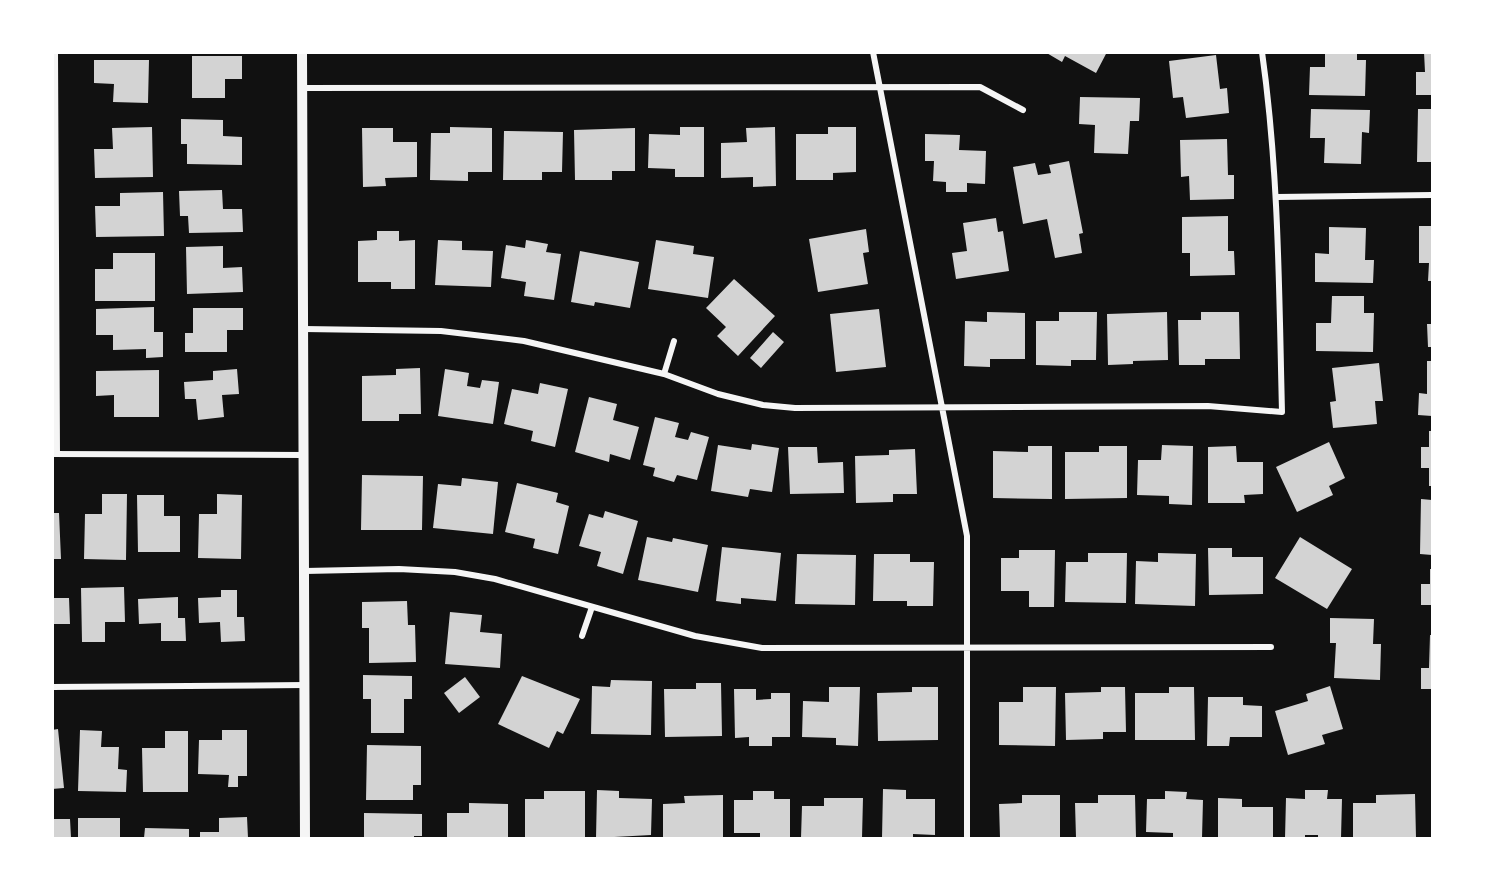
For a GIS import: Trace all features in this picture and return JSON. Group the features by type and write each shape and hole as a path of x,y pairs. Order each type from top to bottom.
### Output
{"street":[{"path":"55,52 55,454 304,455"},
{"path":"302,52 305,838"},
{"path":"873,52 878,87 944,407 967,536 967,838"},
{"path":"304,329 441,331 524,341 664,374 718,394 763,405 795,408 1208,406 1282,412 1276,197 1270,110 1262,52"},
{"path":"302,88 980,87 1023,110"},
{"path":"1276,197 1432,195"},
{"path":"664,374 674,341"},
{"path":"305,571 399,569 455,572 495,579 695,636 762,648 1271,647"},
{"path":"582,636 592,607"},
{"path":"52,687 305,685"}],"building":[{"path":"1045,52 1107,52 1096,73 1065,56 1062,62"},
{"path":"1325,52 1357,52 1357,60 1366,60 1365,96 1309,95 1310,67 1325,67"},
{"path":"1424,52 1432,52 1432,95 1416,95 1416,72 1425,72"},
{"path":"1216,55 1220,89 1227,88 1229,113 1186,118 1183,97 1173,98 1169,61"},
{"path":"192,56 242,56 242,79 225,79 225,98 192,98"},
{"path":"94,60 149,60 148,103 113,102 114,84 94,83"},
{"path":"1080,97 1140,98 1139,121 1130,121 1128,154 1094,153 1095,125 1079,124"},
{"path":"1311,109 1370,110 1369,133 1362,132 1361,164 1324,163 1325,138 1310,138"},
{"path":"1418,109 1432,109 1432,162 1417,162"},
{"path":"181,119 223,120 223,136 242,137 242,165 187,164 187,144 181,144"},
{"path":"152,127 153,177 95,178 94,149 113,149 112,128"},
{"path":"450,127 492,128 492,172 468,172 468,181 430,180 431,133 450,133"},
{"path":"680,127 704,127 704,177 675,177 675,169 648,168 649,134 680,135"},
{"path":"775,127 776,186 753,187 753,177 721,178 721,143 747,142 746,128"},
{"path":"828,127 856,127 856,172 833,173 833,180 796,180 796,134 828,134"},
{"path":"362,128 393,128 393,142 417,142 417,177 385,178 386,186 363,187"},
{"path":"635,128 635,171 612,171 612,180 575,180 574,130"},
{"path":"504,131 563,132 562,172 542,172 542,180 503,180"},
{"path":"925,134 960,135 959,150 986,151 985,184 967,183 967,192 946,192 946,182 933,181 934,161 925,161"},
{"path":"1227,139 1228,175 1234,175 1234,199 1190,200 1189,176 1181,177 1180,140"},
{"path":"1069,161 1083,233 1079,234 1082,253 1055,258 1047,219 1023,224 1013,167 1035,163 1038,175 1051,173 1049,165"},
{"path":"222,190 223,209 242,209 243,232 189,233 188,216 180,216 179,191"},
{"path":"163,192 164,236 96,237 95,206 120,206 120,193"},
{"path":"1228,216 1228,251 1234,251 1235,275 1190,276 1190,253 1182,253 1182,217"},
{"path":"996,218 998,232 1003,231 1009,271 956,279 952,253 967,251 963,223"},
{"path":"1419,226 1432,226 1432,281 1428,281 1429,263 1419,263"},
{"path":"1329,227 1366,228 1365,260 1374,260 1373,283 1315,282 1315,253 1329,254"},
{"path":"866,229 869,252 863,253 868,284 818,292 809,239"},
{"path":"377,231 399,231 399,241 415,240 415,289 391,289 391,282 358,282 358,241 377,240"},
{"path":"438,240 462,241 462,250 493,251 491,287 435,285"},
{"path":"526,240 548,244 546,252 561,254 554,300 524,296 526,282 501,278 506,245 525,248"},
{"path":"656,240 694,246 693,254 714,257 708,298 648,289"},
{"path":"223,246 223,268 242,267 243,292 187,294 186,247"},
{"path":"580,251 639,262 630,308 595,302 594,306 571,302"},
{"path":"113,253 155,253 155,301 95,301 95,269 113,269"},
{"path":"734,279 775,316 738,356 717,336 726,327 706,308"},
{"path":"1332,296 1364,296 1364,313 1374,313 1373,352 1316,351 1316,323 1331,323"},
{"path":"154,307 154,332 163,332 163,357 146,358 146,349 113,350 113,335 96,335 96,309"},
{"path":"193,308 243,308 243,330 227,330 227,352 185,352 185,333 193,333"},
{"path":"879,309 886,367 836,372 830,314"},
{"path":"987,312 1025,313 1025,359 990,359 990,367 964,366 965,321 987,322"},
{"path":"1059,312 1097,312 1096,360 1071,360 1071,366 1036,365 1036,321 1059,321"},
{"path":"1167,312 1168,360 1133,361 1133,364 1108,365 1107,314"},
{"path":"1201,312 1239,312 1240,359 1205,359 1205,365 1179,365 1178,320 1201,320"},
{"path":"1427,324 1432,324 1432,347 1428,347"},
{"path":"773,332 784,342 761,368 750,358"},
{"path":"1427,361 1432,361 1432,416 1418,415 1419,393 1427,394"},
{"path":"1379,363 1383,401 1375,401 1377,424 1333,428 1330,402 1336,401 1332,368"},
{"path":"420,368 421,414 399,414 399,421 362,421 362,376 396,375 396,369"},
{"path":"237,369 239,394 222,395 224,417 198,420 196,399 185,399 184,382 213,380 213,371"},
{"path":"445,369 469,373 467,386 480,388 482,380 499,382 493,424 438,416"},
{"path":"159,370 159,417 114,417 114,395 96,396 96,371"},
{"path":"540,383 568,389 555,447 531,441 533,431 504,424 512,389 538,394"},
{"path":"589,397 617,404 613,420 639,427 630,460 610,454 609,462 575,452"},
{"path":"655,417 679,423 675,437 688,440 691,432 709,437 697,480 677,475 674,482 653,476 655,468 643,465"},
{"path":"1429,431 1432,431 1432,486 1429,486 1429,468 1421,468 1421,447 1429,447"},
{"path":"1329,442 1345,478 1329,486 1333,495 1297,512 1276,467"},
{"path":"752,444 779,448 772,492 750,489 748,497 711,491 718,445 751,450"},
{"path":"1162,445 1193,446 1192,505 1169,504 1169,496 1137,495 1138,460 1161,460"},
{"path":"1028,446 1052,446 1052,499 993,498 993,451 1028,452"},
{"path":"1099,446 1127,446 1127,498 1065,499 1065,452 1099,452"},
{"path":"1236,446 1237,462 1263,462 1263,494 1244,495 1245,503 1208,503 1208,447"},
{"path":"788,447 817,447 818,463 843,462 844,493 790,494"},
{"path":"915,449 917,494 893,494 893,502 856,503 855,456 889,455 889,450"},
{"path":"362,475 423,476 422,530 361,530"},
{"path":"462,478 498,482 493,534 433,528 438,484 461,486"},
{"path":"517,483 558,493 556,502 569,506 558,554 533,548 535,539 505,532"},
{"path":"102,494 127,494 126,560 84,559 85,514 102,514"},
{"path":"217,494 242,495 241,559 198,558 199,514 217,514"},
{"path":"137,495 164,495 164,516 180,516 180,552 138,552"},
{"path":"1421,499 1432,500 1432,555 1420,554"},
{"path":"605,511 638,521 623,574 597,566 601,552 579,546 589,514 603,518"},
{"path":"52,513 59,513 61,559 52,559"},
{"path":"647,537 672,542 673,538 708,545 698,592 638,580"},
{"path":"1300,537 1352,569 1327,609 1275,578"},
{"path":"722,547 781,553 776,601 741,598 741,604 716,601"},
{"path":"1208,548 1232,548 1232,557 1263,557 1263,594 1209,595"},
{"path":"1019,550 1055,550 1054,607 1029,607 1029,591 1001,591 1001,558 1019,558"},
{"path":"1088,553 1127,553 1126,603 1065,602 1066,562 1088,562"},
{"path":"1158,553 1196,554 1195,606 1135,604 1136,561 1158,562"},
{"path":"797,554 856,555 855,605 795,604"},
{"path":"874,554 910,554 910,562 934,562 933,606 907,606 907,601 873,601"},
{"path":"1430,569 1432,569 1432,605 1421,605 1421,584 1430,584"},
{"path":"124,587 125,622 105,622 105,642 82,642 81,588"},
{"path":"221,590 237,590 237,617 244,617 245,641 221,642 220,622 199,623 198,598 221,597"},
{"path":"178,597 178,618 185,618 186,641 161,641 161,623 139,624 138,599"},
{"path":"52,598 69,598 70,624 52,624"},
{"path":"407,601 408,625 415,625 416,662 369,663 369,628 362,628 362,602"},
{"path":"450,612 482,615 480,632 502,634 500,668 445,664"},
{"path":"1330,618 1374,619 1373,644 1381,644 1380,680 1334,678 1336,643 1330,643"},
{"path":"1430,635 1432,635 1432,689 1421,689 1421,668 1429,668"},
{"path":"363,675 412,676 412,699 404,699 404,733 371,733 371,699 363,699"},
{"path":"522,676 580,699 563,734 557,731 549,748 498,724"},
{"path":"465,677 480,697 459,713 444,693"},
{"path":"611,680 652,681 651,735 591,734 592,686 610,687"},
{"path":"696,683 721,683 722,736 665,737 664,689 696,689"},
{"path":"1330,686 1343,729 1322,735 1325,744 1288,755 1275,711 1308,701 1306,694"},
{"path":"829,687 860,687 858,746 836,745 836,738 802,737 803,701 829,702"},
{"path":"912,687 938,687 938,740 878,741 877,693 912,692"},
{"path":"1023,687 1056,687 1055,746 999,745 999,702 1023,702"},
{"path":"1101,687 1125,687 1126,732 1103,732 1103,739 1066,740 1065,693 1101,692"},
{"path":"1169,687 1194,687 1195,740 1135,740 1135,693 1169,693"},
{"path":"734,689 756,689 756,700 771,699 771,693 790,693 790,737 772,737 772,746 749,746 749,737 735,738"},
{"path":"1208,697 1243,697 1243,705 1262,706 1262,737 1230,737 1229,746 1207,746"},
{"path":"58,729 64,788 52,789 52,730"},
{"path":"80,730 102,731 101,747 119,747 118,769 127,770 126,792 78,791"},
{"path":"222,730 247,730 247,776 238,776 238,787 228,787 229,775 198,774 199,740 222,740"},
{"path":"165,731 188,731 188,792 143,792 142,748 165,748"},
{"path":"367,745 421,746 421,785 413,785 413,800 366,800"},
{"path":"883,789 906,790 906,799 935,799 935,835 913,834 913,838 882,838"},
{"path":"597,790 619,791 619,798 652,799 651,835 596,838"},
{"path":"1305,790 1328,790 1327,799 1342,799 1341,838 1318,838 1318,835 1305,835 1305,838 1285,838 1286,798 1305,799"},
{"path":"544,791 585,791 585,838 525,838 525,799 544,799"},
{"path":"753,791 774,791 774,799 790,799 790,838 760,838 760,833 734,833 734,800 753,800"},
{"path":"1165,791 1187,792 1186,799 1203,800 1202,838 1173,838 1173,833 1146,832 1147,799 1165,799"},
{"path":"1415,794 1416,838 1353,838 1353,803 1376,803 1376,795"},
{"path":"723,795 723,838 663,838 663,804 685,803 684,796"},
{"path":"1022,795 1060,795 1060,838 1000,838 999,804 1022,803"},
{"path":"1098,795 1135,795 1136,838 1076,838 1075,803 1098,803"},
{"path":"824,798 863,798 862,838 801,838 802,806 824,806"},
{"path":"1218,798 1242,799 1242,807 1273,807 1273,838 1218,838"},
{"path":"469,803 508,804 508,838 447,838 447,813 469,813"},
{"path":"364,813 422,814 422,836 364,838"},
{"path":"247,817 248,838 200,838 200,832 219,832 219,818"},
{"path":"78,818 120,818 120,838 78,838"},
{"path":"52,819 70,819 71,838 52,838"},
{"path":"145,828 189,829 189,838 144,838"}]}
